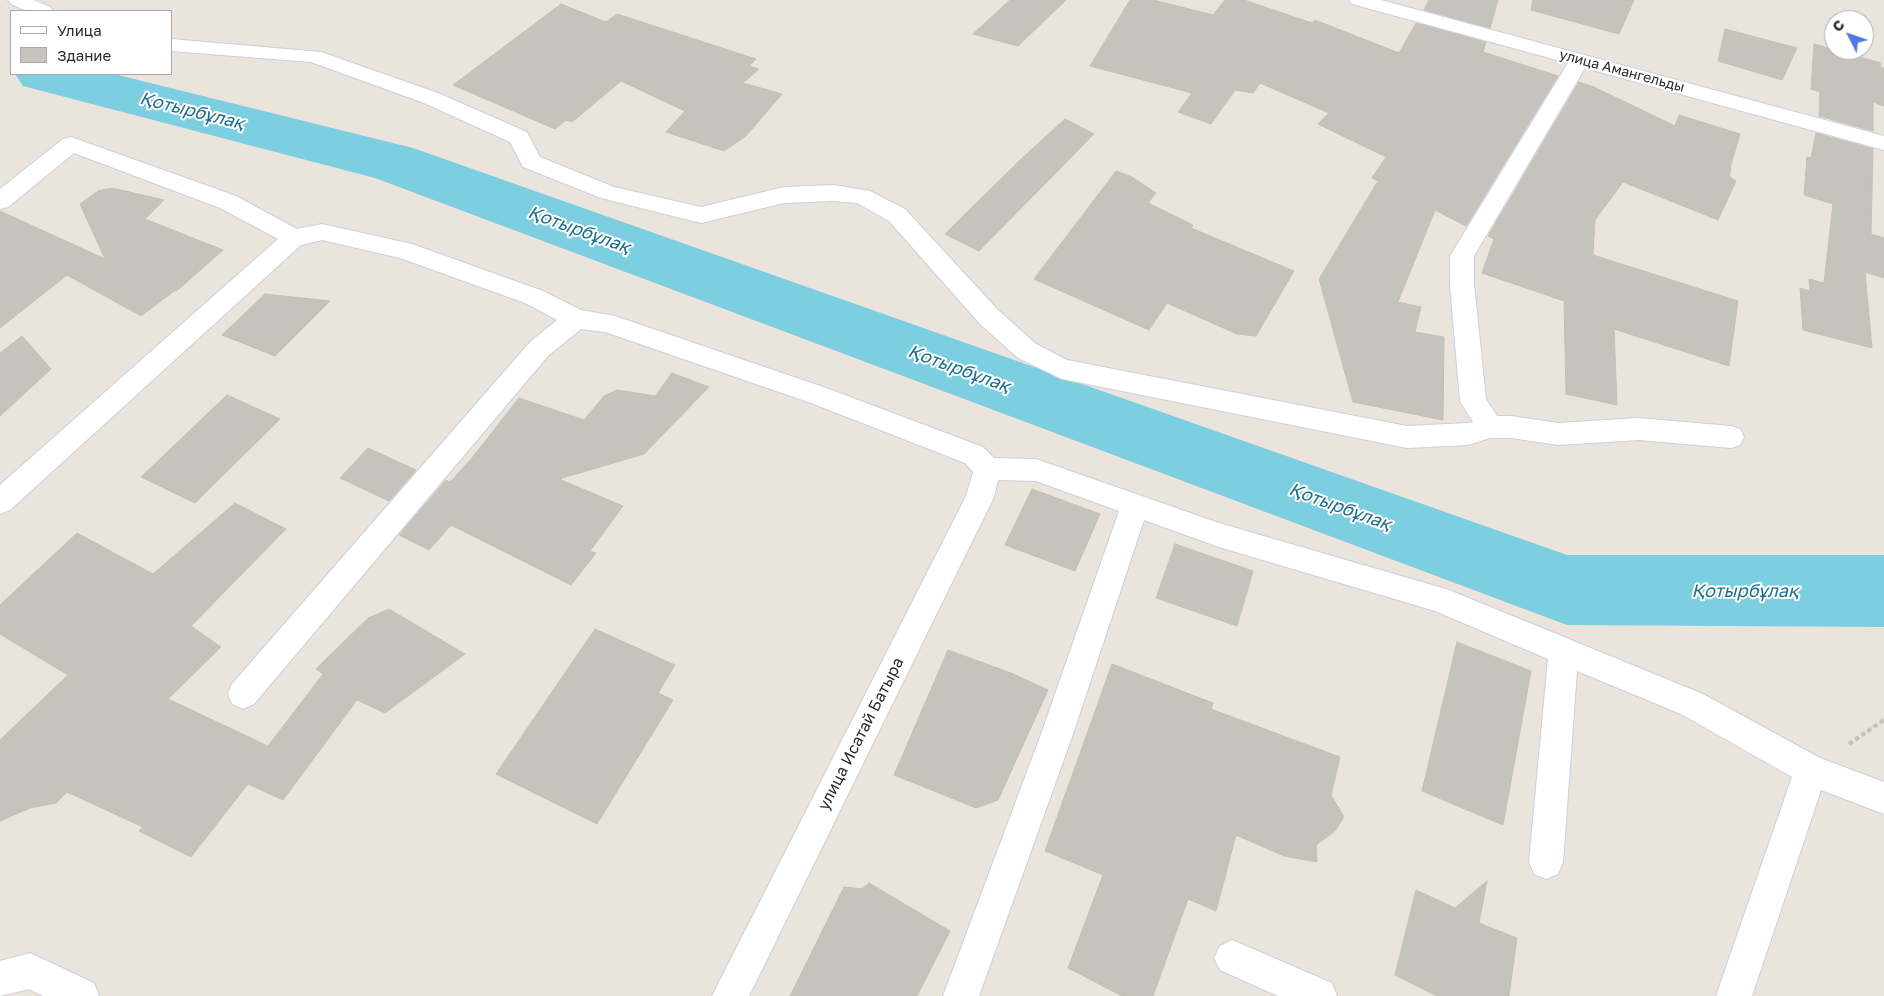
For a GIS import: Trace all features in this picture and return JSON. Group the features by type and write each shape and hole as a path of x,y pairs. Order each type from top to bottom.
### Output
{"street":[{"path":"18,0 41,10"},
{"name":"улица Амангельды","path":"1359,0 1884,143"},
{"path":"172,45 314,56 431,98 519,137 531,162 609,193 701,215 784,195 834,193 862,196 898,215 989,317 1027,351 1062,369 1407,437 1468,434 1490,427 1511,426 1558,434 1639,429 1731,437"},
{"path":"1490,427 1473,401 1462,284 1462,256 1580,60"},
{"path":"0,201 71,144 228,202 294,238"},
{"path":"0,502 294,238 322,232 404,250 534,297 576,319 606,323 820,396 974,455 986,470 1036,470 1219,534 1439,598 1692,704 1811,770 1884,798"},
{"path":"243,694 540,349 576,319"},
{"name":"улица Исатай Батыра","path":"730,996 980,497 986,470"},
{"path":"961,996 1056,737 1135,504"},
{"path":"1546,862 1564,650"},
{"path":"1734,996 1811,770"},
{"path":"1232,958 1319,996"},
{"path":"0,979 30,971 81,996"}],"building":[{"path":"1010,0 1066,0 1018,46 973,34"},
{"path":"1130,0 1153,0 1213,15 1225,0 1244,0 1312,23 1315,20 1399,53 1416,23 1486,42 1483,52 1558,76 1466,226 1435,210 1398,302 1421,307 1415,332 1444,337 1443,420 1353,402 1319,279 1378,181 1372,178 1386,157 1318,124 1329,113 1260,83 1253,93 1235,90 1211,124 1178,112 1192,93 1090,66"},
{"path":"1429,0 1498,0 1490,28 1424,10"},
{"path":"1533,0 1634,0 1619,34 1531,10"},
{"path":"561,4 606,22 617,14 756,59 749,66 759,69 743,83 782,94 746,136 724,151 666,132 685,111 621,81 572,122 566,120 555,129 453,85"},
{"path":"1725,29 1797,48 1782,80 1718,61"},
{"path":"1814,44 1824,47 1824,60 1870,60 1881,63 1880,67 1884,68 1884,106 1873,102 1873,131 1819,116 1820,92 1811,89"},
{"path":"1579,82 1594,87 1675,126 1679,115 1740,134 1729,176 1736,181 1718,220 1623,182 1595,220 1593,255 1738,301 1729,366 1614,329 1617,405 1566,394 1564,301 1482,273 1494,239 1488,236"},
{"path":"1065,119 1094,134 979,251 945,234 1019,161"},
{"path":"1816,133 1873,149 1871,234 1884,238 1884,278 1865,272 1872,348 1803,330 1800,288 1810,291 1809,279 1824,283 1833,204 1804,195 1807,157 1811,158"},
{"path":"1116,171 1132,177 1156,193 1148,203 1193,225 1191,228 1294,271 1256,336 1237,334 1167,303 1149,330 1034,279"},
{"path":"112,188 164,200 145,219 223,250 179,289 141,316 67,275 0,328 0,211 105,259 80,204 98,191"},
{"path":"265,294 330,301 275,356 222,335"},
{"path":"22,336 51,369 0,416 0,353"},
{"path":"672,373 709,387 644,454 559,479 623,506 590,551 596,553 571,585 451,525 429,550 399,535 446,480 450,482 472,458 519,398 584,420 604,396 617,390 655,396"},
{"path":"227,395 280,419 195,503 141,477"},
{"path":"368,448 416,470 389,501 340,478"},
{"path":"1032,489 1100,514 1075,571 1005,545"},
{"path":"235,503 286,529 191,626 221,647 168,699 268,746 323,674 316,669 368,618 389,609 465,654 385,713 357,700 283,800 248,784 191,857 139,831 143,827 67,792 56,803 30,808 0,821 0,740 68,675 0,634 0,605 77,533 153,574"},
{"path":"1175,544 1253,571 1237,626 1156,598"},
{"path":"595,629 675,665 658,693 673,700 597,824 496,774"},
{"path":"1457,642 1531,671 1503,825 1422,791"},
{"path":"948,650 1011,673 1048,690 998,800 976,808 894,775"},
{"path":"1112,664 1213,703 1211,709 1340,757 1331,795 1344,817 1335,831 1316,845 1317,862 1284,856 1236,835 1216,911 1188,899 1153,996 1122,996 1068,968 1103,875 1045,851"},
{"path":"1487,881 1479,923 1517,938 1509,996 1437,996 1395,975 1416,890 1455,908"},
{"path":"869,883 950,931 917,996 790,996 844,887 862,889"}],"waterway":[{"name":"Қотырбұлақ","path":"47,75 392,162 1567,590 1884,591"}]}
